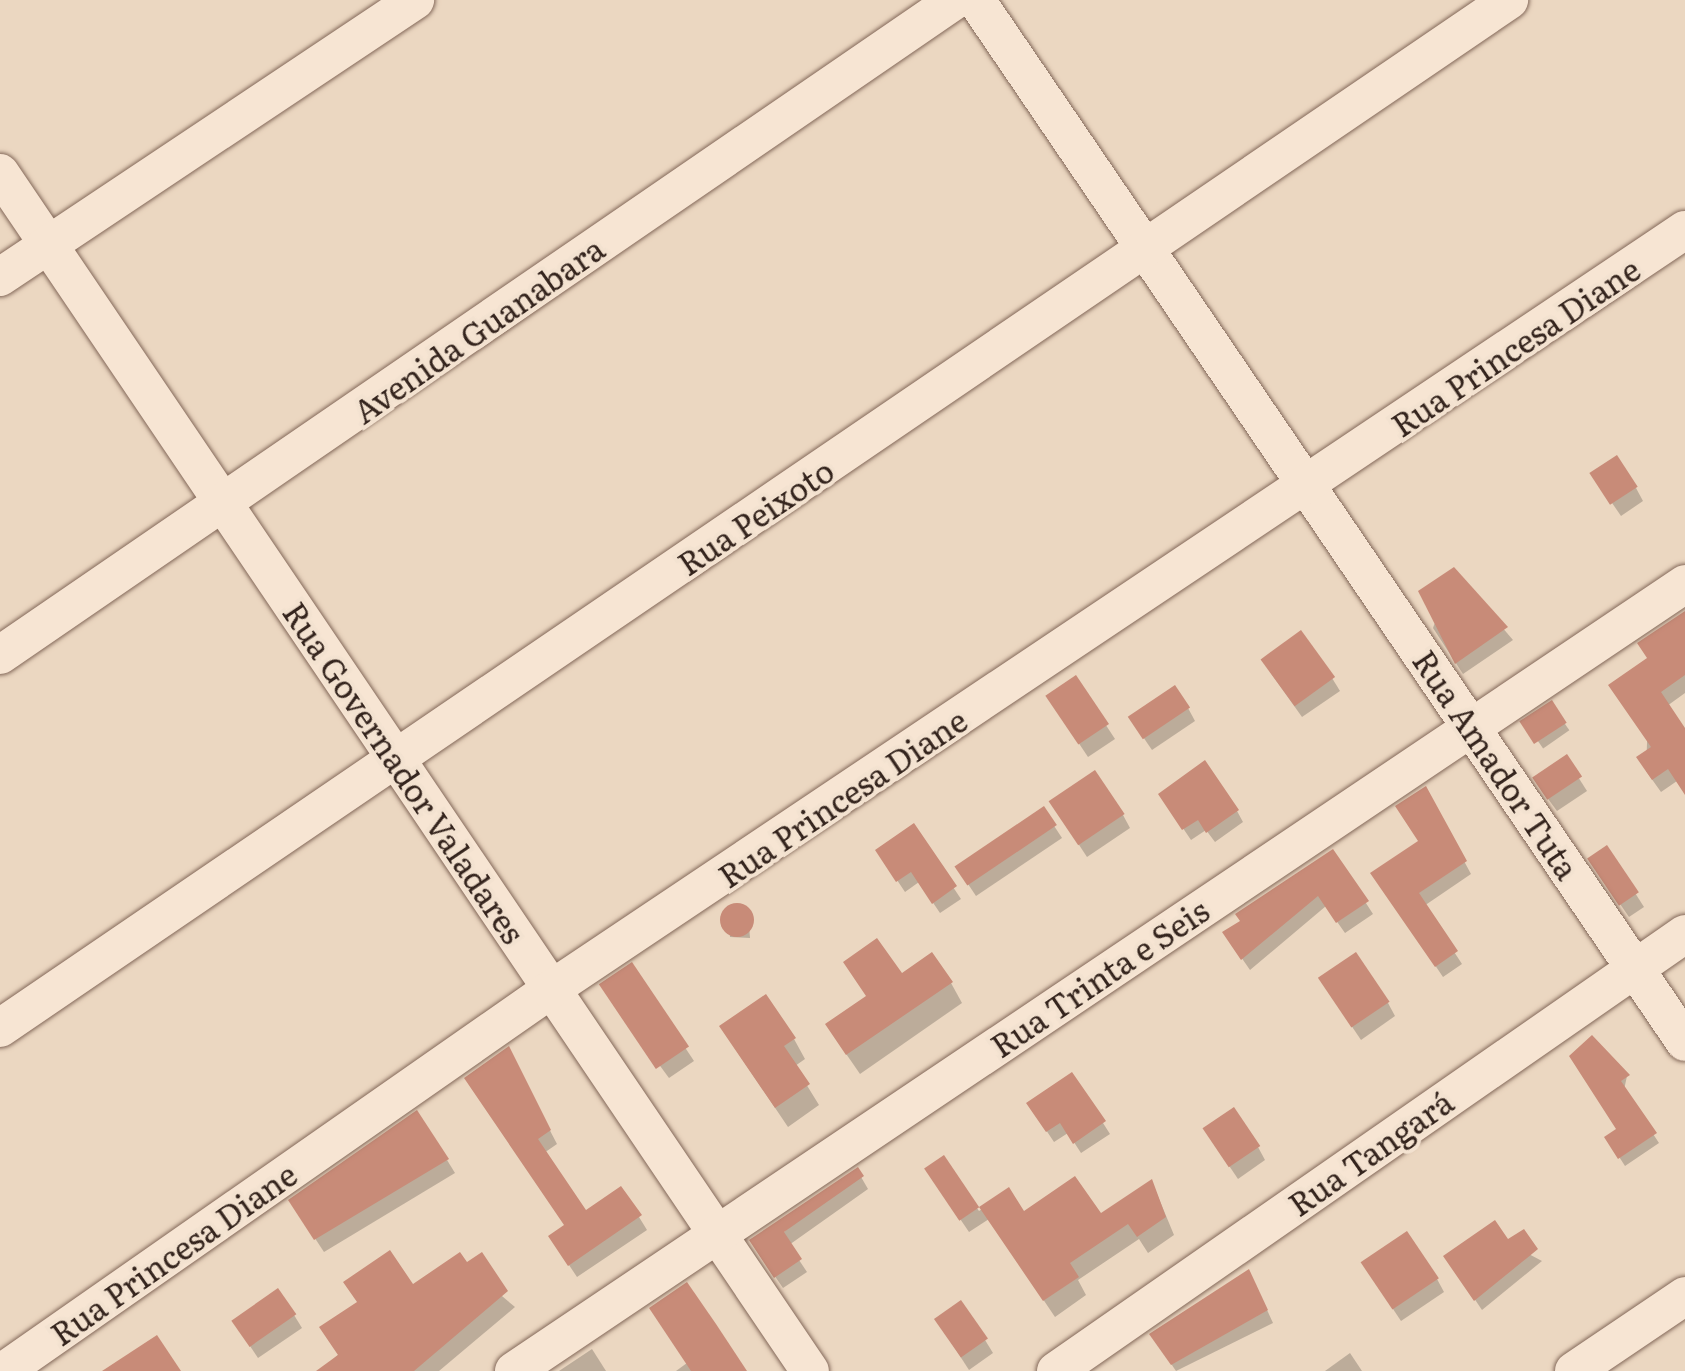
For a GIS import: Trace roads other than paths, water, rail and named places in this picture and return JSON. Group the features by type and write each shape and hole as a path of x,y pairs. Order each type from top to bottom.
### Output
{"street":[{"path":"0,277 415,0"},
{"name":"Avenida Guanabara","path":"0,655 954,0"},
{"name":"Rua Amador Tuta","path":"976,0 1312,484 1472,730 1685,1042"},
{"name":"Rua Peixoto","path":"0,1028 1508,0"},
{"name":"Rua Governador Valadares","path":"0,173 227,502 395,761 810,1371"},
{"name":"Rua Princesa Diane","path":"4,1371 550,990 1312,484 1685,230"},
{"name":"Rua Trinta e Seis","path":"514,1371 714,1232 1472,730 1685,584"},
{"name":"Rua Tangará","path":"1056,1371 1685,934"},
{"path":"1574,1371 1685,1296"}]}
